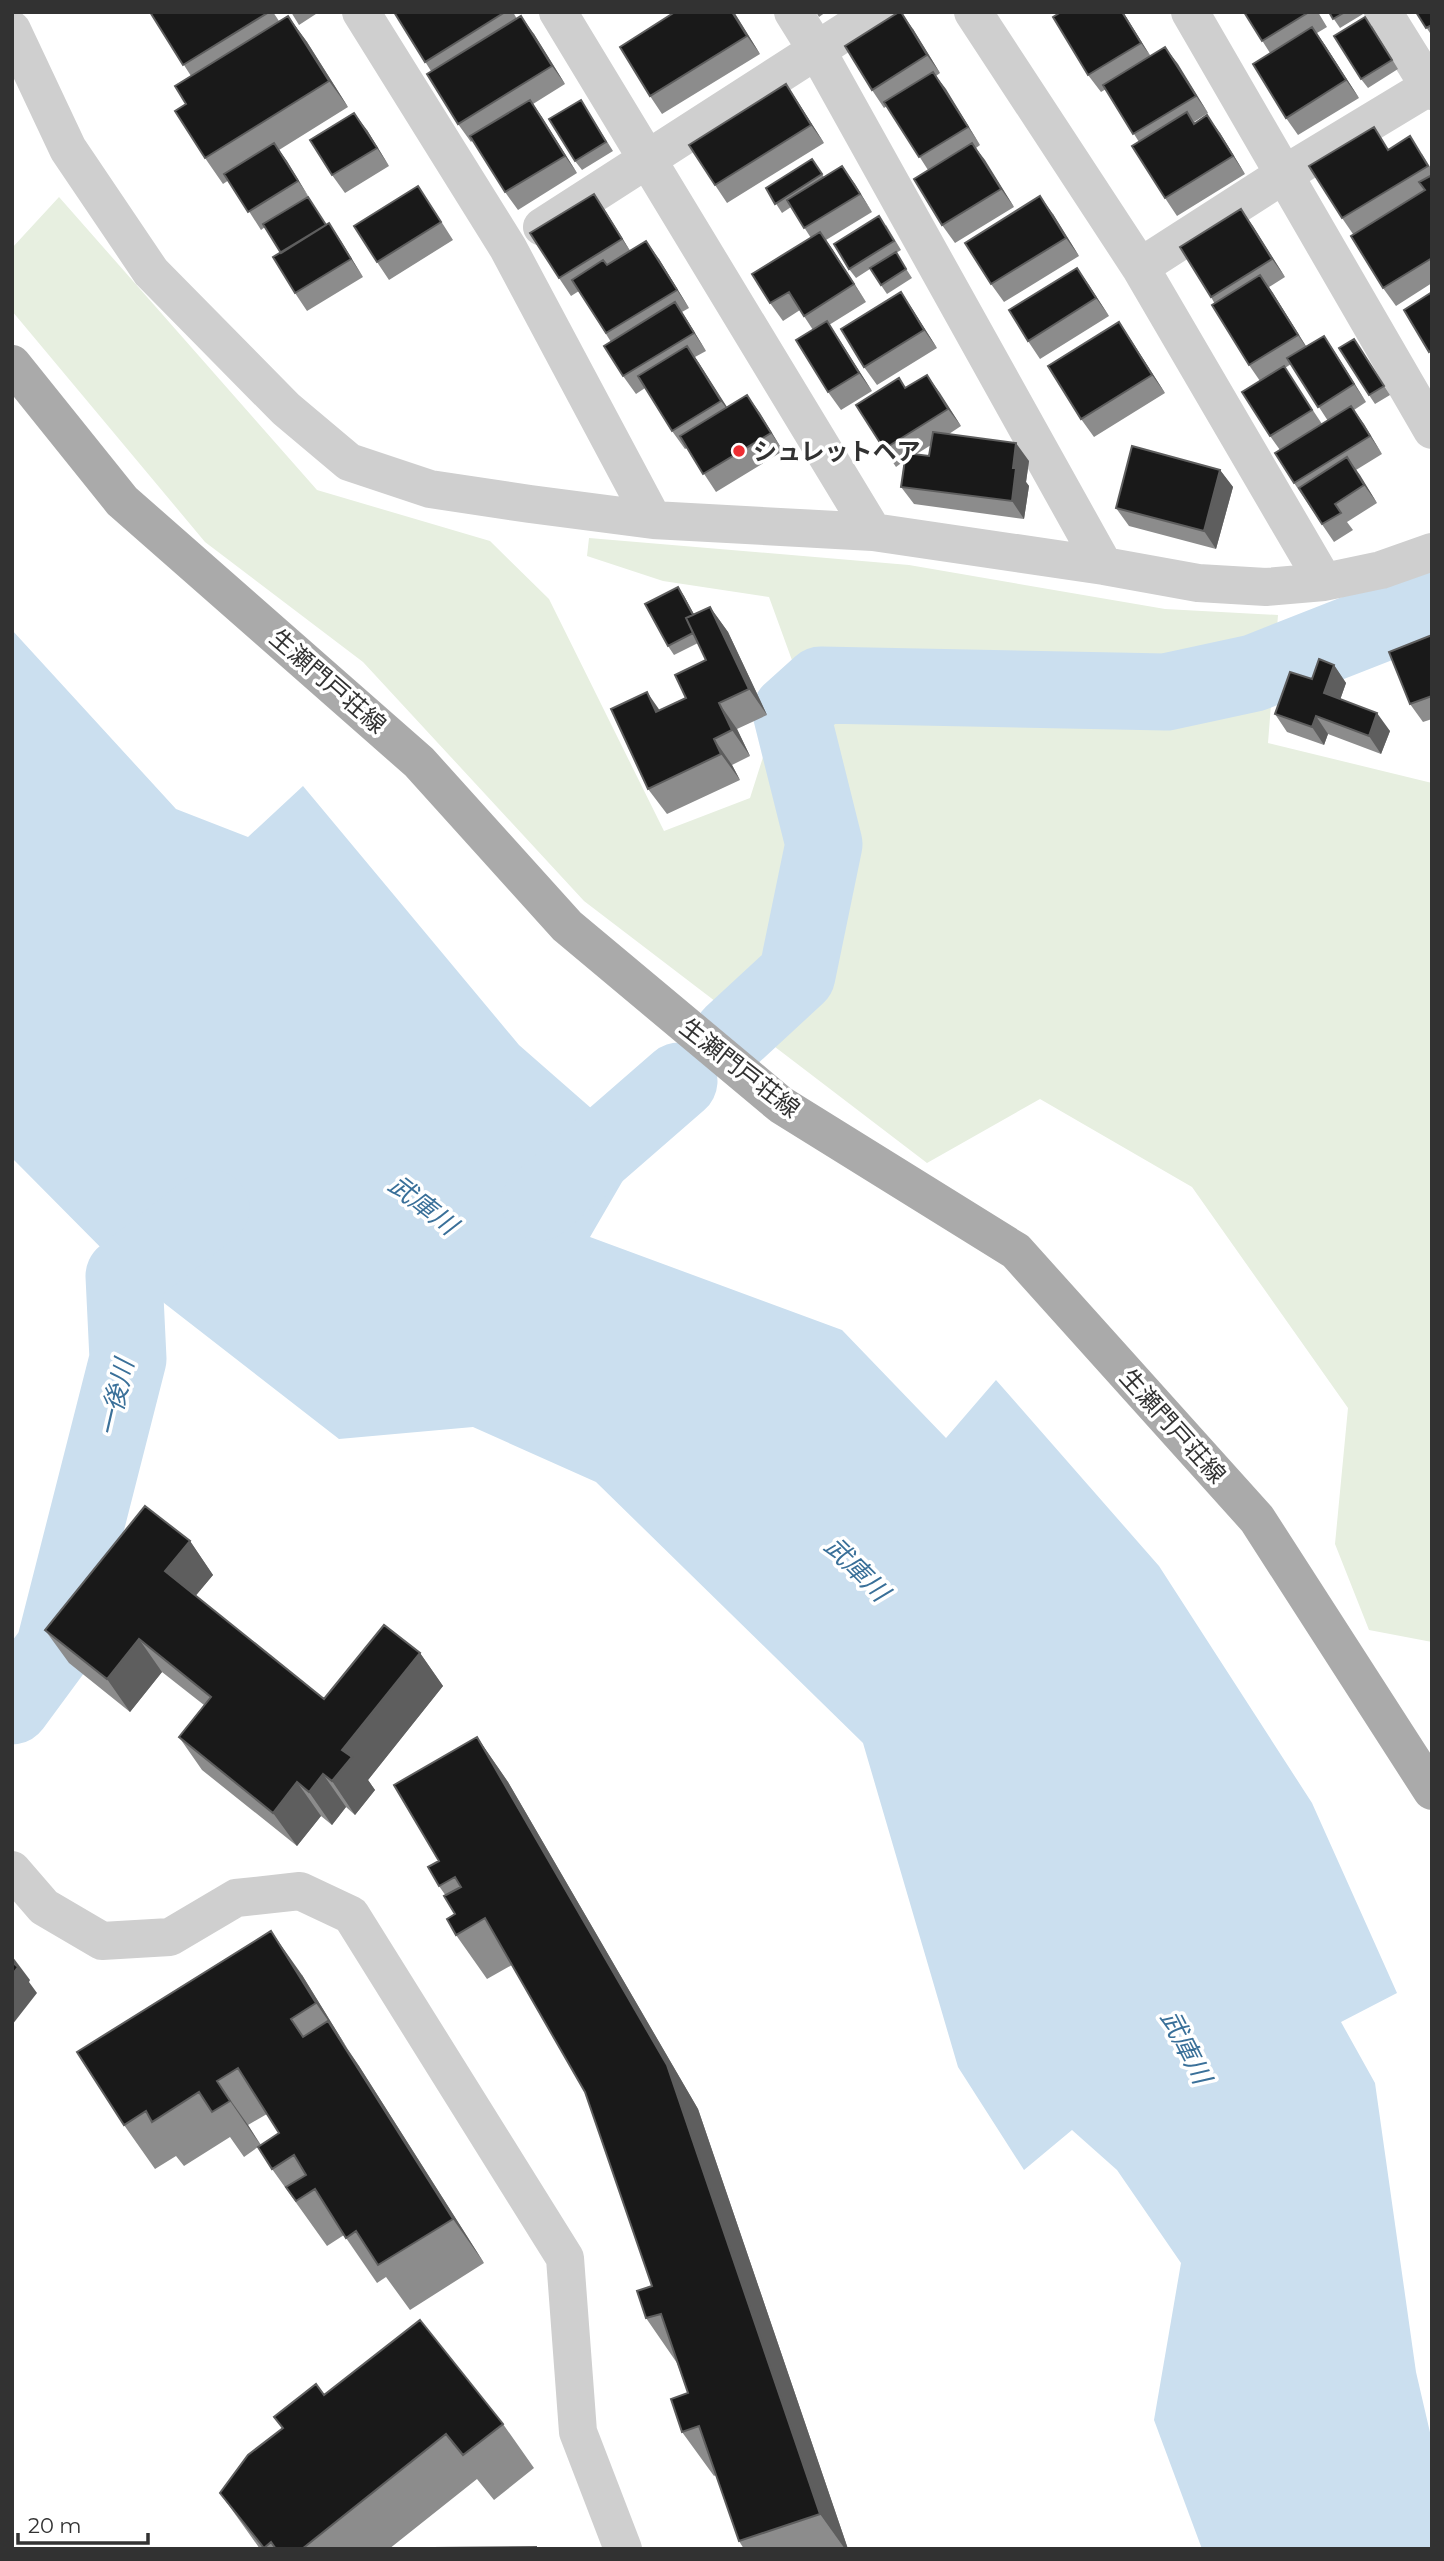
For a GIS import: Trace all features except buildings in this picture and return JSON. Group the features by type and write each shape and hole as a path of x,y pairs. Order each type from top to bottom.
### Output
{"main road":[{"name":"生瀬門戸荘線","path":"12,364 122,501 419,762 567,926 781,1105 1016,1251 1257,1519 1432,1791"}],"street":[{"path":"361,12 508,248 653,520"},
{"path":"558,12 873,532"},
{"path":"793,12 1104,566"},
{"path":"508,248 876,12"},
{"path":"973,12 1140,267 1324,582"},
{"path":"1190,12 1432,430"},
{"path":"1140,267 1283,175 1431,88 1384,12"},
{"path":"12,30 68,149 151,272 286,409 349,462 430,489 653,520 873,532 1104,566 1198,583 1266,586 1324,582 1381,570 1432,552"},
{"path":"12,1870 44,1907 102,1941 170,1937 236,1898 288,1892 300,1891 351,1915 565,2258 578,2432 623,2549"}],"green space":[{"path":"59,197 317,490 490,541 549,599 664,831 750,798 793,663 769,597 663,581 587,556 589,538 909,565 1165,609 1278,615 1268,743 1432,783 1432,1642 1369,1630 1335,1544 1348,1408 1192,1187 1040,1099 927,1163 584,901 363,662 205,542 12,311 12,248"}],"water":[{"name":"武庫川","path":"12,630 176,809 248,837 303,786 519,1045 640,1151 590,1237 842,1330 946,1438 996,1380 1159,1566 1312,1803 1397,1993 1341,2022 1375,2083 1416,2372 1432,2441 1432,2549 1202,2549 1154,2420 1181,2263 1117,2170 1072,2130 1024,2170 958,2067 863,1743 596,1482 473,1427 339,1439 128,1275 12,1158"}],"waterway":[{"path":"732,1035 797,975 824,844 791,712 821,685 1166,692 1254,673 1432,603"},
{"path":"540,1202 679,1081"},
{"name":"一後川","path":"12,1706 54,1649 128,1359 124,1276 211,1208"}],"place":[{"name":"シュレットヘア","path":"739,451"}]}
